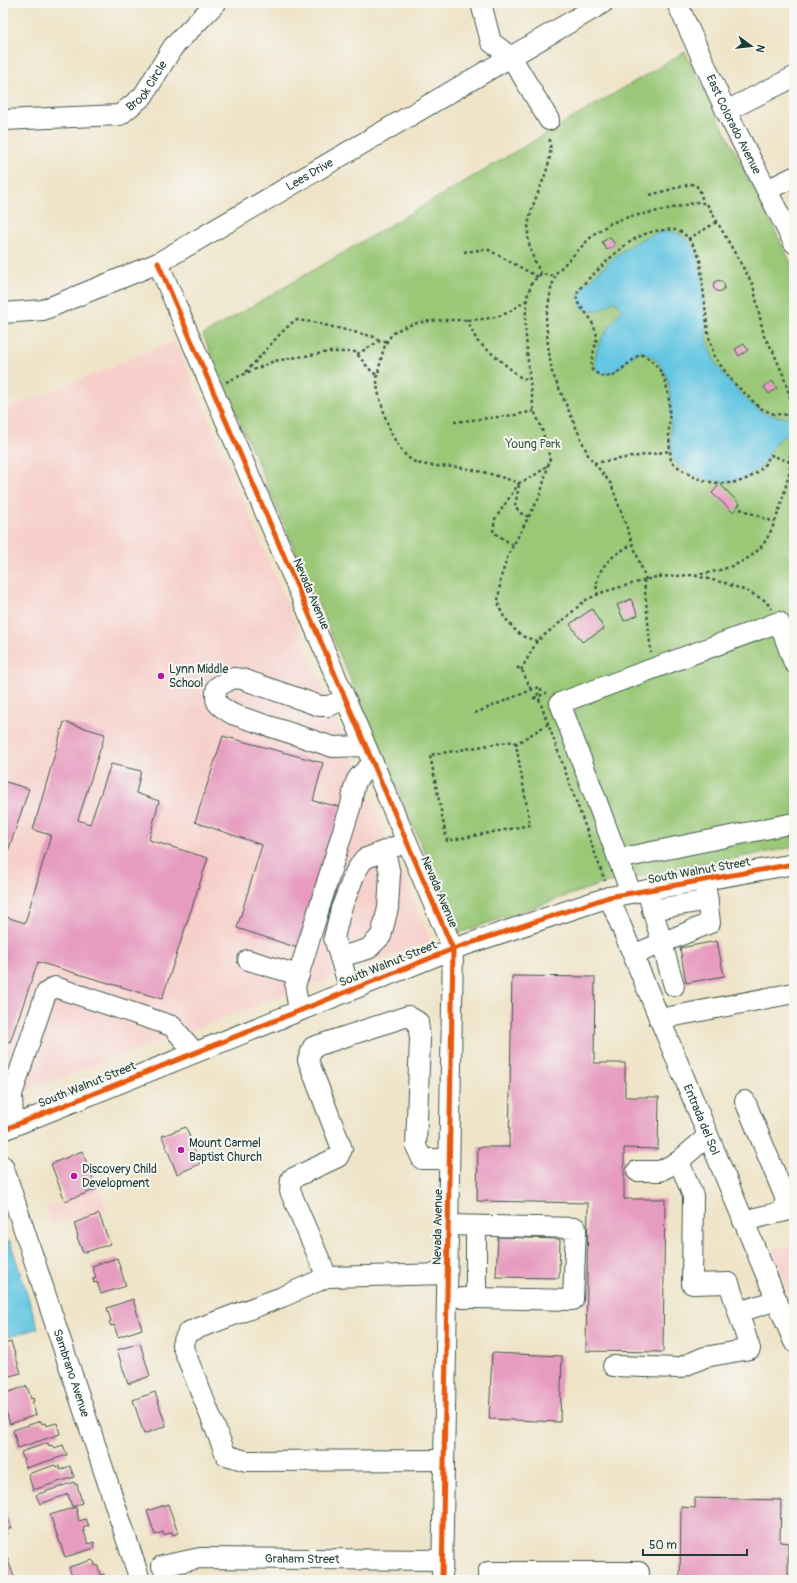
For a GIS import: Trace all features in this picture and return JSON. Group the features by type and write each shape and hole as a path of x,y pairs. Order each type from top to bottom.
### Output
{"street":[{"name":"Brook Circle","path":"3,120 120,115 143,96 173,47 216,3"},
{"path":"481,3 491,42 511,57 549,120"},
{"name":"Lees Drive","path":"3,313 43,310 158,262 603,3"},
{"name":"East Colorado Avenue","path":"677,3 726,111 794,243"},
{"path":"726,111 794,77"},
{"path":"767,190 792,183"},
{"name":"Nevada Avenue","path":"158,262 453,949 442,1580"},
{"path":"674,986 652,910 618,859 560,703 779,622 794,663"},
{"path":"345,699 329,706 320,706 233,678 217,688 215,698 218,704 232,714 311,740 333,747 365,746"},
{"path":"299,1011 295,986 351,805 354,786 359,776 373,764"},
{"path":"618,859 794,823"},
{"path":"350,990 334,938 341,909 356,871 364,859 407,842"},
{"path":"340,957 368,949 381,936 388,908 390,874 385,851"},
{"name":"South Walnut Street","path":"8,1128 453,949 610,897 794,864"},
{"path":"633,955 710,923 706,880"},
{"name":"Entrada del Sol","path":"610,897 659,1019 794,1342"},
{"path":"652,910 708,900"},
{"path":"248,960 299,975"},
{"path":"8,1128 12,1094 46,993 55,987 172,1026 194,1053"},
{"path":"659,1019 794,993"},
{"path":"327,1277 290,1191 291,1179 338,1157 342,1149 308,1060 313,1047 408,1016 418,1022 420,1039 416,1146 422,1159 449,1159"},
{"path":"743,1221 789,1210 745,1101"},
{"path":"636,1171 660,1171 679,1160 708,1136"},
{"path":"613,1366 679,1368 705,1356 750,1349 729,1283 692,1284 693,1196 679,1160"},
{"name":"Sambrano Avenue","path":"3,1166 140,1580"},
{"path":"447,1298 574,1300 576,1228 448,1225"},
{"path":"476,1226 476,1298"},
{"path":"444,1460 246,1461 226,1455 182,1345 188,1332 282,1297 327,1277 447,1274"},
{"path":"739,1312 777,1300"},
{"name":"Graham Street","path":"162,1566 200,1558 442,1560"},
{"path":"488,1580 488,1572 526,1576 600,1576 638,1572 638,1580"}],"path":[{"path":"541,274 532,252 528,234 529,219 545,177 551,150 546,127 549,120"},
{"path":"650,195 690,184 696,185 700,191 703,203"},
{"path":"521,670 537,641 584,601 598,595 645,580 656,577 710,573 726,568 750,556 761,546 774,522 790,470 790,416 793,404 773,351 764,336 753,285 707,204 698,202 628,217 611,223 594,234 568,260 555,276 546,319 552,372 588,455 611,484 645,580 651,654"},
{"path":"688,239 717,222"},
{"path":"790,416 774,414 760,408 732,381 714,356 708,333 700,260 684,234 674,229 646,233 624,246 584,284 576,294 577,302 591,321 598,337 591,362 592,370 601,376 613,376 640,354 646,356 654,362 664,376 670,406 669,431 671,462 693,476 708,482 734,483 749,478 760,470 771,455 790,462"},
{"path":"464,252 488,249 538,277"},
{"path":"541,274 555,276"},
{"path":"537,641 522,636 513,628 502,614 498,601 500,577 513,545 530,517 540,496 550,458 547,443 534,411 529,380 525,325 527,300 532,282 541,274"},
{"path":"519,483 500,476 457,467 442,467 415,461 404,454 392,433 385,415 376,382 387,341 390,335 400,329 427,320 496,317 527,300"},
{"path":"467,319 477,341 520,377 529,380"},
{"path":"244,374 281,333 295,320 312,322 375,337 380,341"},
{"path":"357,354 380,341 387,341"},
{"path":"211,387 274,361 329,352 355,352 370,371 378,376"},
{"path":"454,422 515,415 534,411"},
{"path":"594,463 670,451"},
{"path":"513,545 494,532 495,519 519,483 542,471 549,463"},
{"path":"790,470 792,466 794,467"},
{"path":"519,483 515,506 520,513 530,517"},
{"path":"740,509 774,522"},
{"path":"598,595 597,582 602,569 611,558 633,544"},
{"path":"692,575 725,583 749,592 766,601 771,609 763,612"},
{"path":"644,656 659,651"},
{"path":"517,667 523,672 531,690"},
{"path":"475,712 541,687 541,691 534,698"},
{"path":"534,698 549,693"},
{"path":"534,698 539,700 610,897"},
{"path":"516,744 548,724"},
{"path":"514,740 516,744 530,825 447,841 430,756 514,740"}],"shaded area":[{"name":"Lynn Middle School","path":"175,341 431,941 3,1099 3,411"},
{"path":"99,1188 107,1211 74,1223 73,1218 52,1225 46,1207"},
{"path":"794,1246 794,1303 772,1249"}],"green space":[{"name":"Young Park","path":"685,52 794,269 794,603 792,604 794,609 794,847 604,883 459,933 203,335"}],"water":[{"path":"661,232 676,233 687,240 695,251 700,266 703,283 709,347 714,360 721,371 739,392 758,409 776,416 794,418 794,434 781,438 773,446 759,468 746,477 737,480 720,481 704,478 684,469 674,460 672,455 670,432 670,392 667,379 662,368 654,358 641,351 613,372 607,374 596,369 595,360 599,344 607,329 622,309 615,301 596,311 587,310 582,308 578,297 589,281 623,250 644,238"},
{"path":"10,1241 38,1328 3,1339 3,1243"}],"building":[{"path":"610,237 615,245 607,250 602,242"},
{"path":"717,281 721,281 723,282 723,290 717,291 714,288 714,284"},
{"path":"744,344 748,350 739,356 735,349"},
{"path":"772,381 777,388 769,394 764,387"},
{"path":"720,484 740,504 733,512 712,493"},
{"path":"631,599 638,615 624,621 617,605"},
{"path":"592,609 604,629 582,642 570,624"},
{"path":"64,722 105,734 78,820 90,824 111,764 141,771 136,793 159,801 149,840 208,858 162,999 38,962 10,1042 3,1040 3,916 25,923 51,835 33,830"},
{"path":"223,736 323,763 313,801 341,807 298,948 237,928 262,845 195,822"},
{"path":"3,781 29,789 3,866"},
{"path":"717,941 724,976 686,983 680,948"},
{"path":"512,976 595,977 594,1063 625,1063 625,1097 659,1097 658,1149 624,1148 624,1199 665,1199 663,1352 586,1351 588,1203 477,1201 478,1147 509,1147"},
{"name":"Mount Carmel Baptist Church","path":"186,1127 200,1164 177,1174 162,1136"},
{"name":"Discovery Child Development","path":"82,1151 97,1189 65,1201 51,1164"},
{"path":"99,1214 110,1244 83,1253 74,1223"},
{"path":"498,1237 560,1239 559,1278 496,1277"},
{"path":"117,1258 126,1286 101,1294 97,1282 94,1283 93,1279 96,1278 92,1266"},
{"path":"133,1299 142,1329 118,1337 114,1325 111,1326 109,1322 111,1321 107,1308"},
{"path":"11,1342 21,1373 3,1378 3,1345"},
{"path":"140,1343 150,1376 128,1384 117,1350"},
{"path":"492,1353 562,1356 560,1422 489,1419"},
{"path":"27,1386 31,1399 33,1398 34,1401 32,1402 36,1415 10,1424 3,1402 3,1394"},
{"path":"155,1392 166,1426 144,1434 133,1400"},
{"path":"41,1421 42,1424 45,1423 46,1426 57,1423 60,1434 18,1448 13,1430"},
{"path":"48,1443 49,1446 52,1445 54,1448 63,1445 67,1455 26,1468 21,1452"},
{"path":"55,1465 56,1467 59,1466 60,1470 70,1466 74,1477 33,1490 28,1474"},
{"path":"74,1482 75,1485 77,1484 82,1503 72,1507 68,1494 40,1504 36,1495"},
{"path":"695,1498 781,1500 780,1542 788,1543 788,1580 680,1580 681,1507 695,1508"},
{"path":"3,1503 11,1528 5,1530 7,1534 3,1535"},
{"path":"168,1504 178,1533 173,1535 172,1532 164,1535 163,1532 155,1535 147,1511"},
{"path":"76,1507 79,1521 86,1519 89,1526 83,1528 88,1544 94,1542 95,1548 65,1557 50,1515"},
{"path":"3,1545 15,1580 3,1580"},
{"path":"92,1560 95,1563 95,1566 98,1566 100,1575 104,1574 106,1580 73,1580 69,1567"}],"cycle path":[{"path":"158,263 453,949 442,1580"},
{"path":"3,1130 453,949 609,897 794,864"}],"place":[{"name":"Lynn Middle School","path":"161,676"},
{"name":"Mount Carmel Baptist Church","path":"181,1150"},
{"name":"Discovery Child Development","path":"74,1176"}]}
